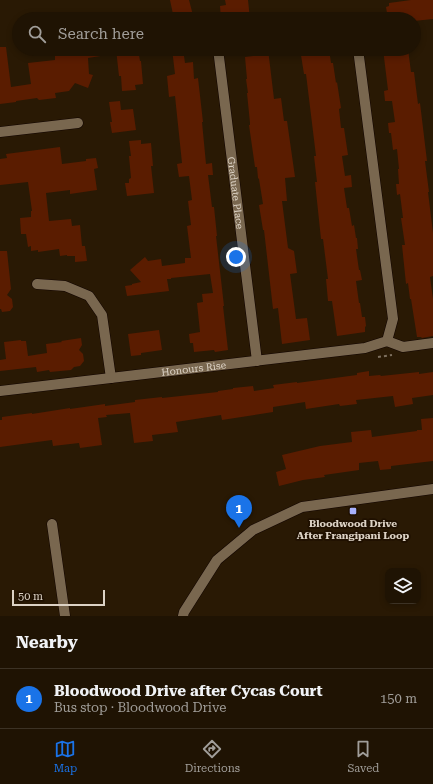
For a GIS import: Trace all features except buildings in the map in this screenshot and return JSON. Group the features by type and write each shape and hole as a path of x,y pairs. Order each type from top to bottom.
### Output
{"street":[{"name":"Graduate Place","path":"219,56 257,361"},
{"path":"359,56 393,319 387,341 403,347 433,343"},
{"path":"0,132 78,122"},
{"path":"37,284 65,286 89,296 102,315 111,378"},
{"name":"Honours Rise","path":"0,392 365,348 387,341"},
{"path":"183,616 184,612 217,560 253,530 302,507 433,489"},
{"path":"52,524 65,616"}],"place":[{"name":"Bloodwood Drive After Frangipani Loop","path":"353,511"},
{"name":"Bloodwood Drive after Cycas Court","path":"239,528"}]}
